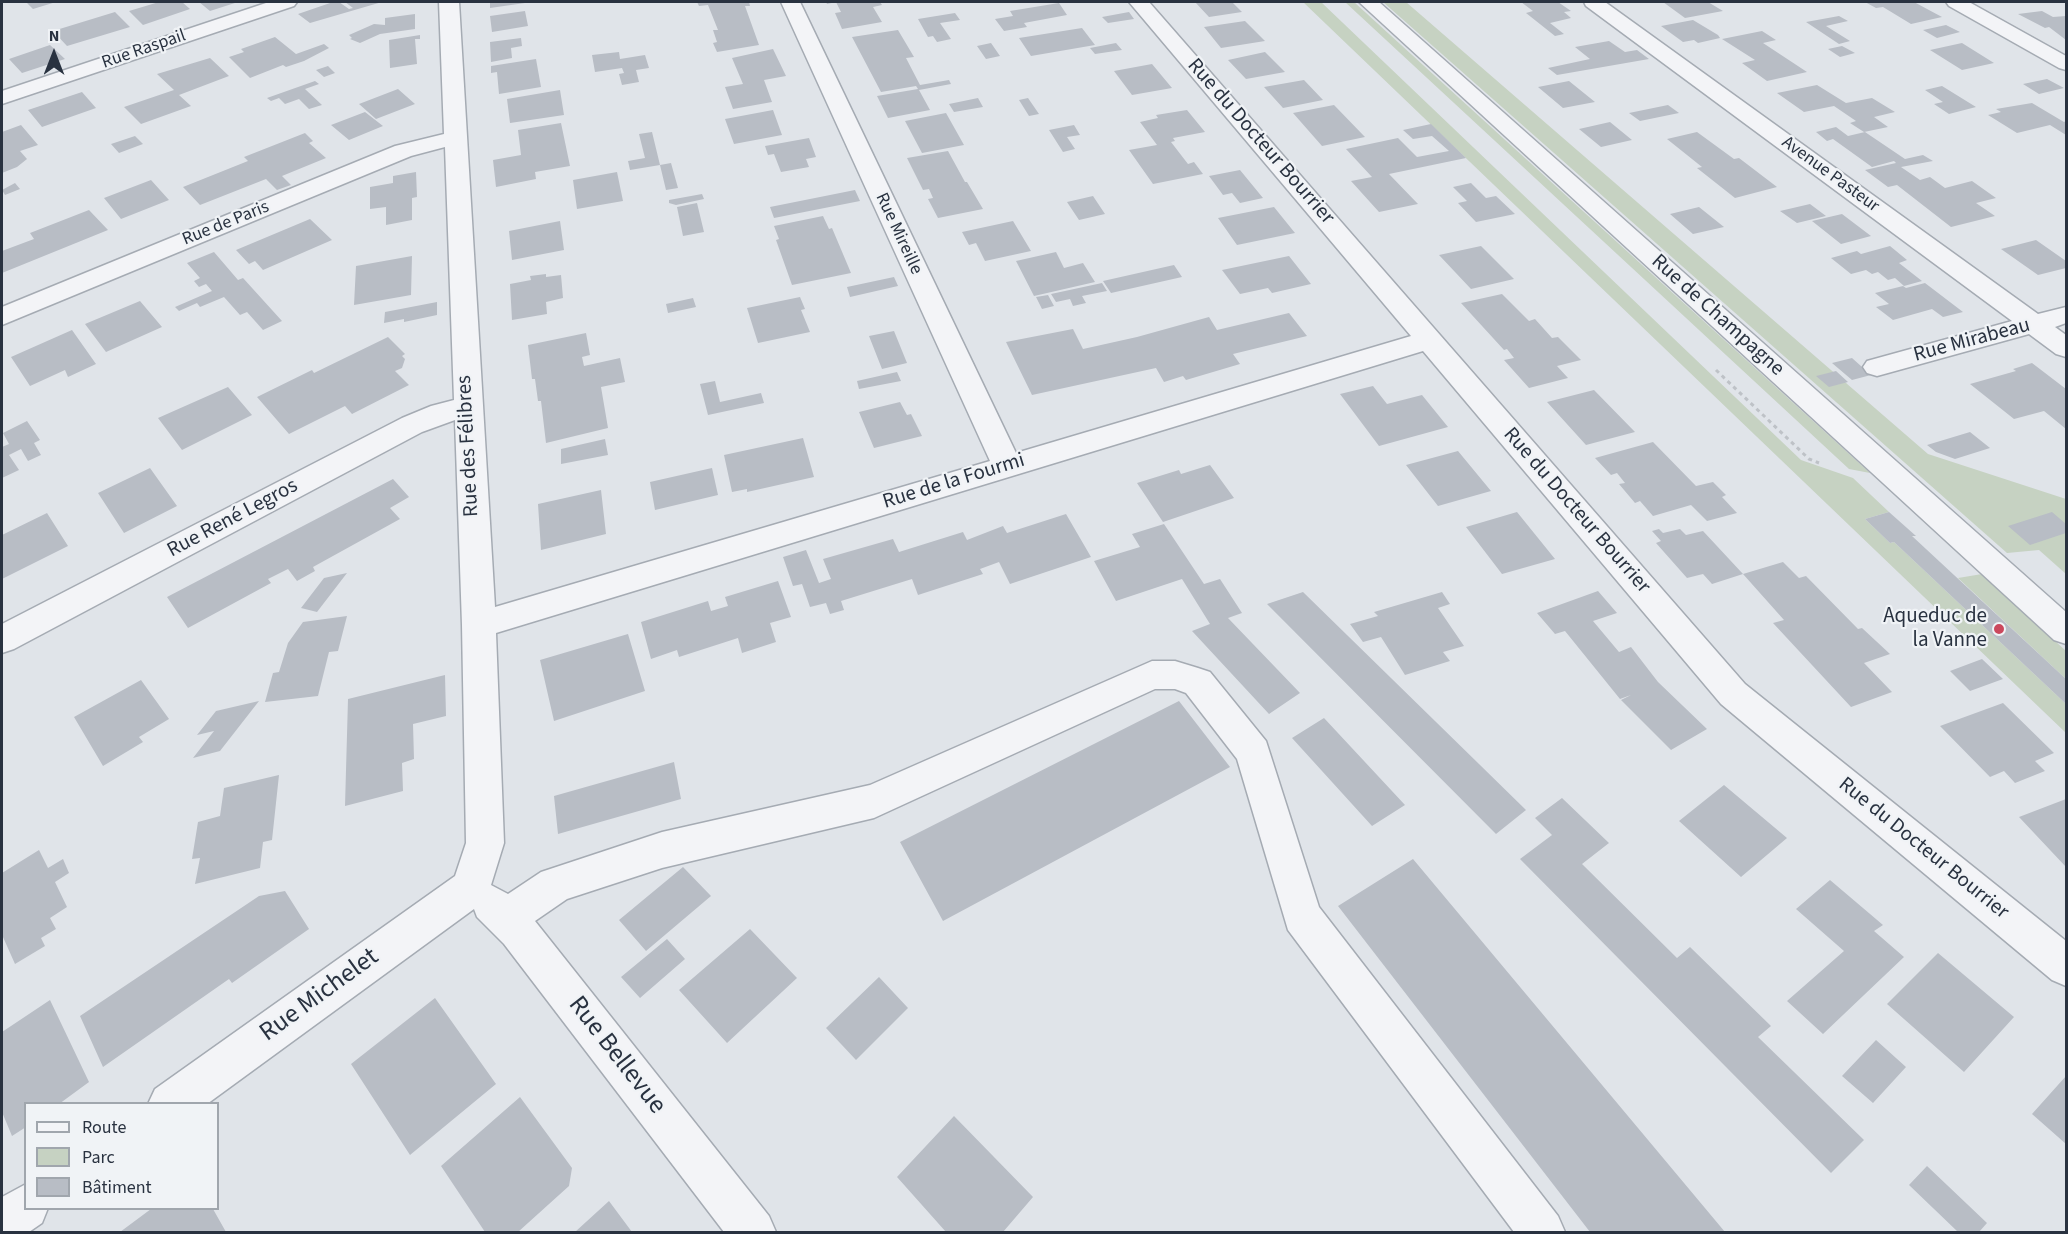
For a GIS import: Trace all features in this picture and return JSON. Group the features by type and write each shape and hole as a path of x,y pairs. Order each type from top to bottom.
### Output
{"street":[{"name":"Rue Raspail","path":"2,98 287,2"},
{"name":"Rue des Félibres","path":"449,2 478,625 485,843 471,888"},
{"name":"Rue Mireille","path":"790,2 1007,466"},
{"name":"Rue du Docteur Bourrier","path":"1139,2 1733,694 2067,966"},
{"name":"Rue de Champagne","path":"1368,2 2067,631"},
{"name":"Avenue Pasteur","path":"1593,2 2067,348"},
{"path":"1956,2 2067,64"},
{"name":"Rue de Paris","path":"2,316 403,151 454,138"},
{"name":"Rue Mirabeau","path":"1877,367 2067,315"},
{"name":"Rue de la Fourmi","path":"478,625 1429,340"},
{"name":"Rue René Legros","path":"2,639 412,425 441,413 467,407"},
{"path":"507,917 555,885 662,850 874,801 1152,675 1174,675 1198,682 1253,752 1302,917 1542,1233"},
{"name":"Rue Bellevue","path":"471,888 507,917 753,1233"},
{"name":"Rue Michelet","path":"173,1102 471,888"},
{"path":"2,1224 24,1208"}],"green space":[{"path":"1303,2 1321,2 1801,460 1853,478 1889,512 1865,519 1890,543 1894,542 2066,704 2066,733"},
{"path":"1345,2 1354,2 1870,473 1849,469"},
{"path":"1383,2 1406,2 1928,454 2066,499 2066,574 2039,550 2007,553"},
{"path":"1982,574 2066,651 2066,679 1958,578"}],"building":[{"path":"56,2 33,9 27,3"},
{"path":"159,2 182,2 190,9 143,25 129,11"},
{"path":"199,2 238,2 210,11"},
{"path":"339,2 349,9 353,8 345,2 382,2 310,23 298,14"},
{"path":"490,2 524,2 525,3 490,8"},
{"path":"697,2 749,2 750,6 745,6 759,45 717,52 713,43 717,42 713,30 718,30 708,5 699,6"},
{"path":"836,2 880,2 882,5 873,7 882,22 842,29 835,13 841,12"},
{"path":"1195,2 1232,2 1242,12 1209,17"},
{"path":"1521,2 1558,2 1571,11 1564,12 1571,18 1550,23 1564,34 1555,36 1526,13 1533,11"},
{"path":"1663,2 1708,2 1723,11 1685,18"},
{"path":"1865,2 1914,2 1942,17 1911,24 1883,7 1876,8"},
{"path":"1059,3 1067,15 1024,23 1027,27 1004,31 995,19 1013,16 1010,11"},
{"path":"525,11 528,26 492,32 490,16"},
{"path":"2042,11 2053,17 2066,16 2066,40 2049,27 2045,28 2018,14"},
{"path":"115,12 130,27 67,46 53,31"},
{"path":"1129,12 1134,19 1108,23 1102,17"},
{"path":"955,13 960,20 940,23 951,39 937,42 933,36 928,37 918,19"},
{"path":"415,14 415,29 380,34 360,43 350,39 352,38 349,35 374,24 385,25 385,18"},
{"path":"1839,16 1848,21 1826,26 1850,41 1839,44 1806,22"},
{"path":"1693,20 1720,38 1698,43 1694,40 1683,42 1661,26"},
{"path":"1245,21 1265,41 1221,48 1204,27"},
{"path":"1946,25 1960,32 1937,38 1923,30"},
{"path":"1082,28 1095,45 1031,56 1019,38"},
{"path":"898,30 914,57 906,58 920,85 949,80 951,84 919,90 930,110 888,118 877,96 918,89 916,86 881,92 852,37"},
{"path":"1762,31 1776,40 1763,43 1807,72 1767,81 1742,63 1755,60 1722,39"},
{"path":"420,35 420,39 415,39 417,64 390,68 389,40"},
{"path":"275,37 296,54 324,44 329,48 304,61 286,67 283,65 250,78 229,57 244,52 241,49"},
{"path":"521,38 522,46 511,48 512,58 491,62 490,42"},
{"path":"1609,41 1625,52 1637,50 1649,59 1557,75 1548,68 1590,59 1575,47"},
{"path":"991,43 1000,56 986,59 977,46"},
{"path":"1116,43 1122,50 1095,54 1090,48"},
{"path":"1962,43 1994,63 1962,70 1930,50"},
{"path":"50,45 65,59 22,73 9,59"},
{"path":"1842,46 1855,53 1840,57 1828,49"},
{"path":"773,49 786,76 764,80 772,102 733,109 725,87 743,84 732,58"},
{"path":"619,52 620,59 645,55 649,68 636,70 639,82 622,85 619,74 624,73 622,68 595,72 592,55"},
{"path":"1265,52 1285,72 1246,79 1228,60"},
{"path":"210,58 229,76 179,95 191,106 141,124 124,107 174,90 157,74"},
{"path":"536,59 541,87 499,94 497,72 491,73 491,66"},
{"path":"1152,64 1172,88 1132,95 1114,71"},
{"path":"328,66 335,73 324,77 316,70"},
{"path":"2047,79 2064,88 2039,94 2023,84"},
{"path":"1304,80 1323,100 1283,108 1264,87"},
{"path":"315,81 319,84 305,89 322,105 309,109 299,99 285,104 279,98 271,101 267,98"},
{"path":"1569,81 1595,102 1563,108 1538,87"},
{"path":"1817,85 1846,103 1872,98 1895,112 1874,117 1888,127 1864,132 1850,123 1856,121 1834,106 1804,112 1777,93"},
{"path":"1942,86 1976,107 1949,114 1934,104 1943,102 1925,90"},
{"path":"398,89 415,104 376,119 359,104"},
{"path":"560,90 564,115 510,123 507,99"},
{"path":"82,92 96,108 42,127 28,110"},
{"path":"978,98 983,107 954,112 949,104"},
{"path":"1028,98 1039,114 1029,116 1019,100"},
{"path":"2032,103 2064,122 2066,121 2066,135 2050,125 2017,133 1988,115 2001,112 1996,109"},
{"path":"1334,105 1365,137 1322,146 1293,113"},
{"path":"1668,105 1679,113 1640,121 1629,113"},
{"path":"773,110 782,135 734,144 725,119"},
{"path":"1187,110 1205,132 1173,138 1175,141 1171,142 1188,164 1194,162 1203,174 1153,184 1129,150 1157,145 1140,122 1158,118 1156,115"},
{"path":"365,112 383,126 349,140 331,125"},
{"path":"946,113 964,145 922,153 905,121"},
{"path":"1610,122 1632,140 1601,147 1579,129"},
{"path":"561,123 570,166 535,172 536,179 496,187 493,160 521,155 518,130"},
{"path":"1431,124 1466,158 1389,174 1418,204 1379,212 1351,181 1372,177 1346,149 1398,138 1417,157 1449,151 1432,136 1413,139 1403,130"},
{"path":"21,125 38,145 20,151 27,159 17,167 2,173 2,132"},
{"path":"1074,125 1080,135 1067,137 1075,149 1063,152 1049,130"},
{"path":"1836,127 1848,136 1865,132 1905,159 1923,155 1933,161 1901,167 1920,180 1930,177 1945,188 1972,181 1996,198 1976,203 1995,216 1951,227 1897,185 1888,187 1865,170 1896,163 1894,161 1872,167 1833,139 1827,141 1816,132"},
{"path":"652,132 660,165 630,170 628,161 645,158 639,134"},
{"path":"1697,132 1734,159 1739,158 1777,187 1735,198 1697,168 1702,167 1667,139"},
{"path":"305,133 313,141 309,143 326,158 282,176 291,185 277,190 266,179 200,205 183,187 248,161 244,157"},
{"path":"135,136 143,144 119,153 111,144"},
{"path":"809,138 816,157 806,159 809,167 781,172 774,154 768,155 765,146"},
{"path":"948,151 983,209 938,218 928,199 933,198 929,189 923,190 907,158"},
{"path":"671,163 678,188 666,190 660,165"},
{"path":"1240,170 1263,198 1240,203 1232,193 1223,195 1209,176"},
{"path":"416,172 417,197 412,198 412,220 386,225 386,207 370,209 370,187 393,183 393,176"},
{"path":"617,172 623,201 577,209 573,180"},
{"path":"151,180 169,200 121,219 104,198"},
{"path":"15,183 20,189 5,195 2,190"},
{"path":"1471,183 1486,198 1496,196 1515,214 1476,222 1458,203 1467,201 1453,187"},
{"path":"855,190 860,201 774,218 770,207"},
{"path":"702,194 704,199 676,205 669,203 669,200"},
{"path":"1093,196 1105,214 1079,220 1067,202"},
{"path":"697,203 704,232 683,236 677,207"},
{"path":"1810,204 1826,216 1797,223 1780,211"},
{"path":"1274,207 1295,233 1237,245 1218,218"},
{"path":"1699,207 1724,227 1693,234 1670,214"},
{"path":"89,210 108,230 2,273 2,251 34,239 30,233"},
{"path":"1842,214 1871,236 1841,244 1812,221"},
{"path":"823,216 829,229 832,228 851,273 792,285 776,240 779,239 774,226"},
{"path":"310,219 332,240 263,270 255,261 249,264 236,250"},
{"path":"560,221 564,250 512,260 509,231"},
{"path":"1013,221 1031,251 985,261 976,243 969,245 962,232"},
{"path":"2036,240 2066,261 2066,268 2038,275 2001,249"},
{"path":"1481,246 1514,279 1471,289 1439,255"},
{"path":"1890,246 1907,260 1899,263 1922,281 1904,286 1895,278 1888,280 1878,272 1872,274 1866,270 1851,274 1831,258 1857,251 1861,254"},
{"path":"214,252 238,280 243,278 282,321 263,330 247,312 240,315 224,297 200,307 197,303 179,311 175,307 212,291 206,284 199,287 194,281 200,278 187,263"},
{"path":"1056,252 1064,268 1083,263 1095,282 1034,296 1016,261"},
{"path":"412,256 411,295 354,305 356,266"},
{"path":"1289,256 1311,284 1272,293 1268,288 1240,294 1222,270"},
{"path":"1174,265 1182,277 1111,293 1103,281"},
{"path":"546,274 546,277 561,275 563,298 546,302 547,314 512,320 510,284 531,280 530,276"},
{"path":"894,277 898,286 850,297 847,287"},
{"path":"1102,283 1107,291 1082,296 1086,303 1073,306 1070,299 1056,302 1051,294"},
{"path":"1925,283 1963,312 1943,317 1932,309 1893,320 1876,307 1889,304 1875,293"},
{"path":"1502,294 1529,321 1535,319 1552,338 1558,337 1581,360 1557,366 1568,378 1529,388 1504,360 1514,358 1507,349 1504,350 1461,303"},
{"path":"1048,295 1054,306 1042,309 1036,297"},
{"path":"800,297 805,309 801,310 810,332 758,343 747,308"},
{"path":"693,298 696,307 668,313 666,304"},
{"path":"140,301 162,327 106,352 85,324"},
{"path":"437,302 437,315 404,322 404,319 384,323 385,312"},
{"path":"1289,313 1307,336 1233,354 1240,364 1186,380 1183,376 1164,382 1156,368 1032,395 1006,342 1073,329 1083,349 1209,317 1217,330"},
{"path":"72,330 96,364 68,377 65,370 30,386 11,357"},
{"path":"894,331 907,363 882,369 869,336"},
{"path":"586,333 590,355 582,357 584,366 620,358 625,382 601,387 608,428 546,443 541,401 538,401 535,379 532,379 528,345"},
{"path":"388,337 405,354 402,356 405,359 402,368 395,371 409,385 352,414 345,406 289,434 257,397 312,370 314,373"},
{"path":"1852,358 1871,375 1852,380 1832,363"},
{"path":"2032,363 2066,389 2066,429 2044,411 2014,419 1970,384 2016,371 2013,369"},
{"path":"1836,371 1848,382 1829,387 1816,376"},
{"path":"897,372 901,381 859,389 857,381"},
{"path":"715,381 720,402 761,393 764,403 708,415 700,384"},
{"path":"1373,386 1387,404 1422,395 1448,427 1379,446 1340,394"},
{"path":"228,387 252,415 182,450 158,418"},
{"path":"1594,390 1635,432 1586,445 1547,402"},
{"path":"900,402 907,415 911,414 922,436 874,448 859,412"},
{"path":"27,421 40,440 34,443 41,455 28,461 21,449 9,455 19,470 2,478 2,447 9,444 3,433"},
{"path":"1970,432 1990,448 1955,459 1936,452 1927,445"},
{"path":"803,438 814,477 747,492 747,489 732,492 724,455"},
{"path":"605,439 608,455 561,464 561,449"},
{"path":"1653,442 1696,486 1713,482 1726,495 1722,497 1737,513 1707,521 1691,505 1653,516 1640,501 1635,503 1619,484 1625,483 1617,473 1611,475 1595,458"},
{"path":"1458,451 1491,491 1438,506 1406,465"},
{"path":"1210,465 1234,498 1163,522 1137,483 1179,470 1181,474"},
{"path":"150,468 177,506 124,533 98,493"},
{"path":"712,468 718,495 655,510 650,482"},
{"path":"393,479 409,497 390,508 400,519 313,567 315,571 297,581 288,569 268,579 271,583 188,628 167,597"},
{"path":"601,490 606,534 541,550 538,504"},
{"path":"1517,512 1555,559 1502,574 1466,527"},
{"name":"Aqueduc de la Vanne","path":"1889,512 2066,679 2066,704 1894,542 1890,543 1865,519"},
{"path":"2052,512 2066,524 2066,533 2030,545 2008,526"},
{"path":"47,513 68,546 2,579 2,535"},
{"path":"1066,514 1091,557 1010,584 999,562 980,569 983,574 918,595 912,579 841,601 844,610 830,614 826,603 810,607 802,584 793,586 783,557 806,550 819,583 831,579 823,559 893,539 899,552 963,532 967,540 1003,526 1007,533"},
{"path":"1164,524 1204,584 1220,579 1242,613 1228,618 1300,693 1269,714 1192,631 1210,624 1182,579 1116,601 1094,561 1140,547 1132,534"},
{"path":"1659,529 1663,533 1680,529 1686,535 1703,531 1743,574 1712,584 1703,574 1687,578 1656,543 1661,541 1652,531"},
{"path":"1783,562 1799,578 1806,576 1858,629 1862,628 1890,654 1864,663 1892,692 1851,707 1773,623 1784,620 1743,574"},
{"path":"347,573 317,612 301,608 324,578"},
{"path":"778,581 791,617 770,623 776,642 742,653 738,638 679,657 677,650 651,659 641,622 708,601 711,611 728,606 725,597"},
{"path":"1598,591 1617,613 1593,621 1619,652 1631,647 1658,682 1707,729 1671,750 1621,700 1631,695 1620,699 1565,631 1555,634 1537,613"},
{"path":"1303,592 1526,810 1496,834 1267,604"},
{"path":"1442,592 1450,604 1438,608 1464,646 1443,652 1450,661 1405,675 1381,637 1363,642 1350,624 1378,616 1374,612"},
{"path":"347,616 338,651 329,652 318,696 265,702 273,673 279,672 288,643 303,622"},
{"path":"628,634 645,691 554,721 540,660"},
{"path":"1982,659 2003,679 1970,691 1950,671"},
{"path":"445,675 446,716 413,724 414,759 402,763 403,791 345,806 348,699"},
{"path":"141,680 169,719 139,737 143,742 103,766 74,717"},
{"path":"259,701 220,751 193,758 214,731 197,735 216,711"},
{"path":"1179,701 1230,767 943,921 900,842"},
{"path":"2003,703 2054,753 2035,761 2045,771 2015,783 2004,771 1990,777 1940,726"},
{"path":"1324,718 1405,805 1372,826 1292,738"},
{"path":"674,762 681,799 558,834 554,796"},
{"path":"279,775 272,840 263,842 260,868 195,884 200,858 192,859 198,822 220,816 224,788"},
{"path":"1724,785 1787,838 1741,877 1679,821"},
{"path":"1562,798 1609,843 1582,864 1677,958 1690,947 1771,1026 1758,1037 1864,1140 1831,1173 1520,859 1552,835 1535,818"},
{"path":"2066,799 2066,867 2019,817"},
{"path":"39,850 48,868 63,859 69,873 55,882 67,907 50,918 56,929 41,938 45,946 15,964 2,938 2,873"},
{"path":"1413,859 1725,1232 1590,1232 1338,906"},
{"path":"683,867 711,896 646,951 619,920"},
{"path":"1830,880 1883,925 1874,931 1904,957 1823,1034 1787,1001 1844,951 1796,909"},
{"path":"285,891 309,929 232,983 229,979 103,1067 80,1016 259,896"},
{"path":"750,929 797,978 727,1043 679,990"},
{"path":"667,939 685,959 640,998 621,977"},
{"path":"1938,953 2014,1017 1964,1072 1887,1004"},
{"path":"879,977 908,1008 856,1060 826,1028"},
{"path":"435,998 496,1084 410,1155 351,1064"},
{"path":"50,1000 89,1082 62,1102 24,1102 24,1128 12,1136 2,1112 2,1032"},
{"path":"1876,1040 1906,1067 1873,1103 1842,1076"},
{"path":"2066,1076 2066,1144 2032,1114"},
{"path":"520,1097 572,1168 569,1186 518,1232 485,1232 441,1166"},
{"path":"954,1116 1033,1197 1003,1232 946,1232 897,1177"},
{"path":"1927,1166 1987,1223 1979,1232 1958,1232 1909,1185"},
{"path":"609,1201 632,1232 575,1232"},
{"path":"150,1210 214,1210 226,1232 120,1232"}],"place":[{"name":"Aqueduc de la Vanne","path":"1999,629"}]}
